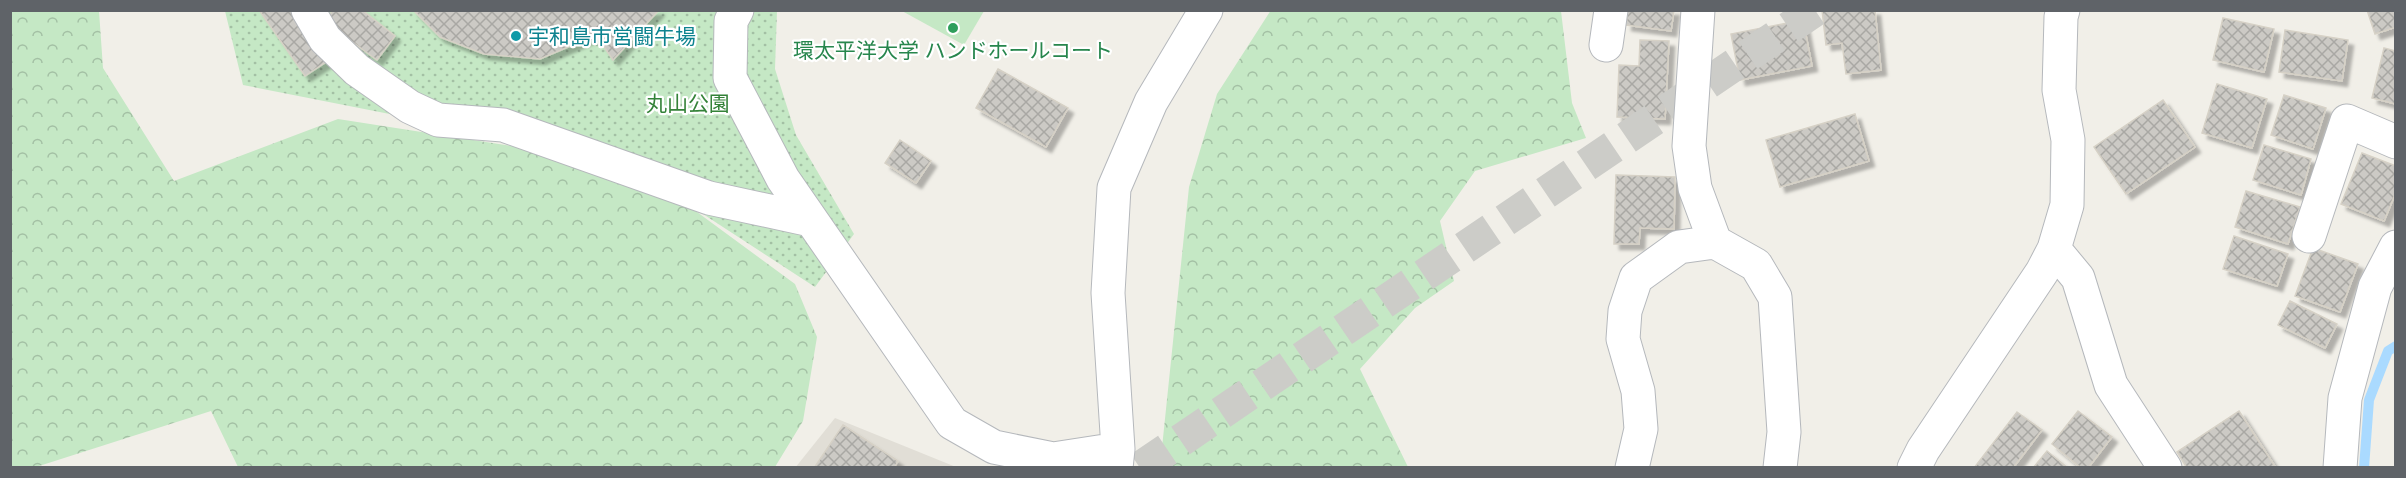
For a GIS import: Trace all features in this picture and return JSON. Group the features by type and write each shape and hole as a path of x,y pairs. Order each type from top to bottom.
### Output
{"street":[{"path":"308,10 325,39 357,70 410,107 438,120 504,125 709,198 811,220"},
{"path":"737,10 731,21 730,78 783,178 952,423 994,447 1053,459 1117,458 1108,293 1114,188 1151,102 1206,10"},
{"path":"1606,45 1611,10"},
{"path":"1698,10 1689,147 1695,188 1715,242"},
{"path":"1914,468 1923,450 2055,249 2067,205 2068,140 2059,90 2063,10"},
{"path":"2309,236 2347,121 2396,142"},
{"path":"1632,468 1641,429 1638,391 1623,339 1625,311 1636,278 1678,247 1715,242 1756,265 1775,297 1784,432 1779,468"},
{"path":"2340,468 2345,398 2375,287 2396,247"},
{"path":"2055,249 2078,278 2111,385 2165,468"}],"shaded area":[{"path":"835,418 956,467 795,468"}],"green space":[{"path":"1271,10 1561,11 1572,103 1586,138 1475,171 1440,221 1454,281 1415,308 1360,369 1408,467 1160,467 1189,187 1217,94"},
{"path":"10,11 99,11 103,68 174,181 338,119 633,165 795,284 817,337 803,421 775,467 238,467 211,411 36,467 11,467"},
{"name":"丸山公園","path":"225,11 777,11 775,69 796,135 854,234 815,287 683,201 542,144 243,85"},
{"name":"環太平洋大学 ハンドホールコート","path":"902,11 984,11 964,45"}],"building":[{"path":"259,10 300,10 332,58 305,76"},
{"path":"333,10 362,10 395,36 377,60 325,22"},
{"name":"宇和島市営闘牛場","path":"413,10 659,10 613,60 596,35 540,59 484,54 440,37"},
{"path":"1628,10 1674,10 1671,31 1626,25"},
{"path":"1822,10 1875,10 1881,70 1846,74 1842,43 1826,45"},
{"path":"2367,10 2396,10 2396,27 2375,34"},
{"path":"2223,18 2274,29 2264,72 2213,60"},
{"path":"1803,20 1812,66 1740,80 1731,34"},
{"path":"2285,30 2348,40 2342,81 2279,72"},
{"path":"1640,40 1669,41 1665,119 1617,117 1619,65 1639,66"},
{"path":"2384,48 2396,51 2396,104 2372,98"},
{"path":"998,69 1068,108 1046,147 976,108"},
{"path":"2217,84 2267,99 2252,148 2202,133"},
{"path":"2284,95 2326,108 2313,149 2271,135"},
{"path":"2163,100 2195,147 2126,194 2094,147"},
{"path":"1855,114 1869,161 1780,187 1766,140"},
{"path":"900,140 931,161 916,183 885,163"},
{"path":"2264,145 2311,159 2301,195 2253,180"},
{"path":"2362,153 2396,166 2396,192 2384,221 2341,204"},
{"path":"1616,175 1675,177 1674,229 1640,228 1639,244 1614,244"},
{"path":"2246,191 2300,207 2288,244 2235,227"},
{"path":"2234,236 2288,254 2277,286 2223,269"},
{"path":"2313,248 2358,264 2340,312 2295,296"},
{"path":"2290,301 2337,324 2325,348 2278,325"},
{"path":"2078,411 2112,437 2088,468 2081,468 2052,444"},
{"path":"2239,411 2276,468 2187,468 2177,452"},
{"path":"2017,412 2042,430 2013,468 1974,468"},
{"path":"843,425 898,461 894,468 814,468"},
{"path":"2047,451 2068,468 2033,468"}],"waterway":[{"path":"2364,468 2369,400 2388,351 2396,346"}],"tunnel":[{"path":"1140,468 1815,10"}],"place":[{"name":"環太平洋大学 ハンドホールコート","path":"953,28"},
{"name":"宇和島市営闘牛場","path":"516,36"}]}
